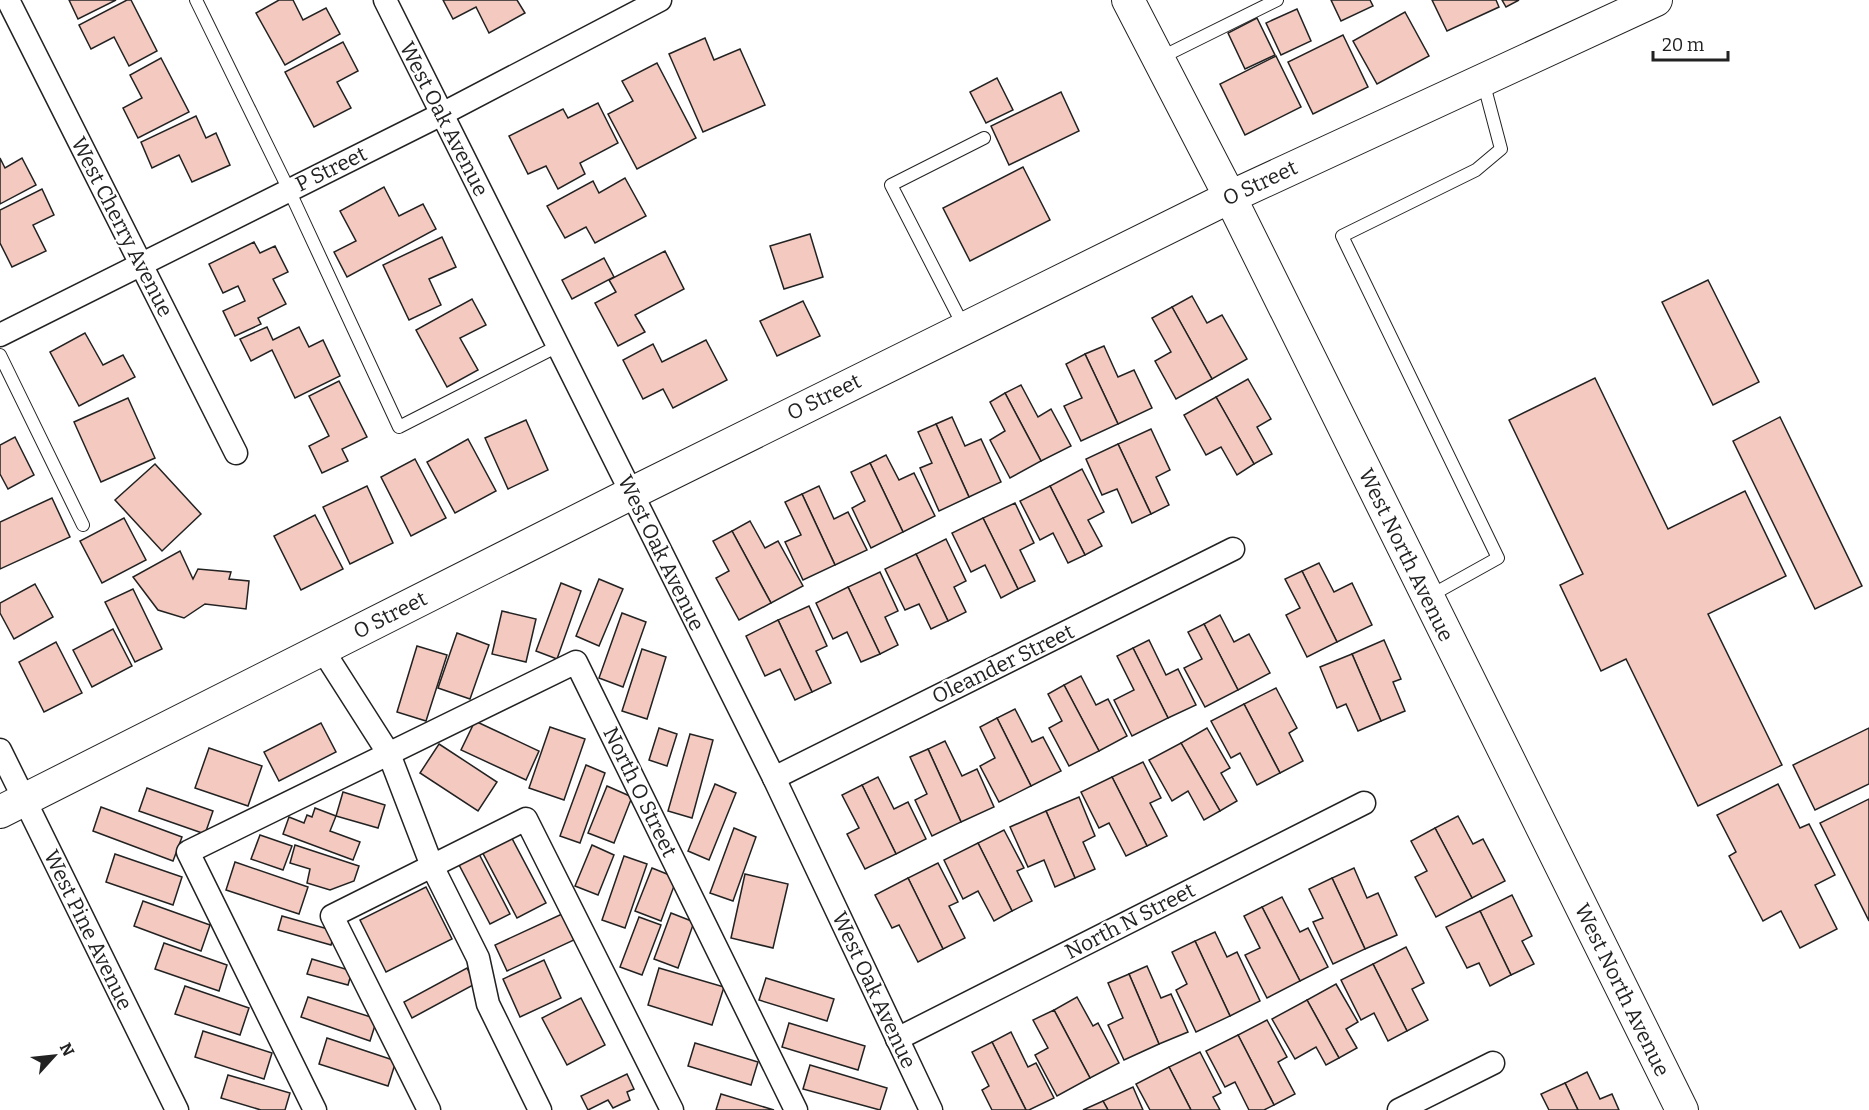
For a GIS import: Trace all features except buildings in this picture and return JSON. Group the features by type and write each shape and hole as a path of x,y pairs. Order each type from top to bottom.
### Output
{"street":[{"name":"West Cherry Avenue","path":"8,0 236,453"},
{"name":"West Oak Avenue","path":"385,0 774,778 931,1110"},
{"name":"P Street","path":"0,335 141,267 660,0"},
{"name":"West North Avenue","path":"1128,0 1230,197 1682,1110"},
{"name":"O Street","path":"12,806 632,493 1230,197 1656,0"},
{"name":"Oleander Street","path":"774,778 1233,549"},
{"path":"322,649 389,754 432,866 478,958 488,1004 540,1110"},
{"name":"North O Street","path":"315,1110 188,852 576,662 796,1110"},
{"name":"West Pine Avenue","path":"0,750 12,806 177,1110"},
{"name":"North N Street","path":"897,1039 1364,803"},
{"path":"429,1110 332,916 526,819 672,1110"},
{"path":"1399,1110 1493,1063"}],"lane":[{"path":"196,0 289,190 399,427 558,346"},
{"path":"1158,59 1277,0"},
{"path":"1427,598 1498,558 1342,236 1476,170 1501,149 1483,80"},
{"path":"965,328 891,185 984,138"},
{"path":"0,355 83,525"}]}
